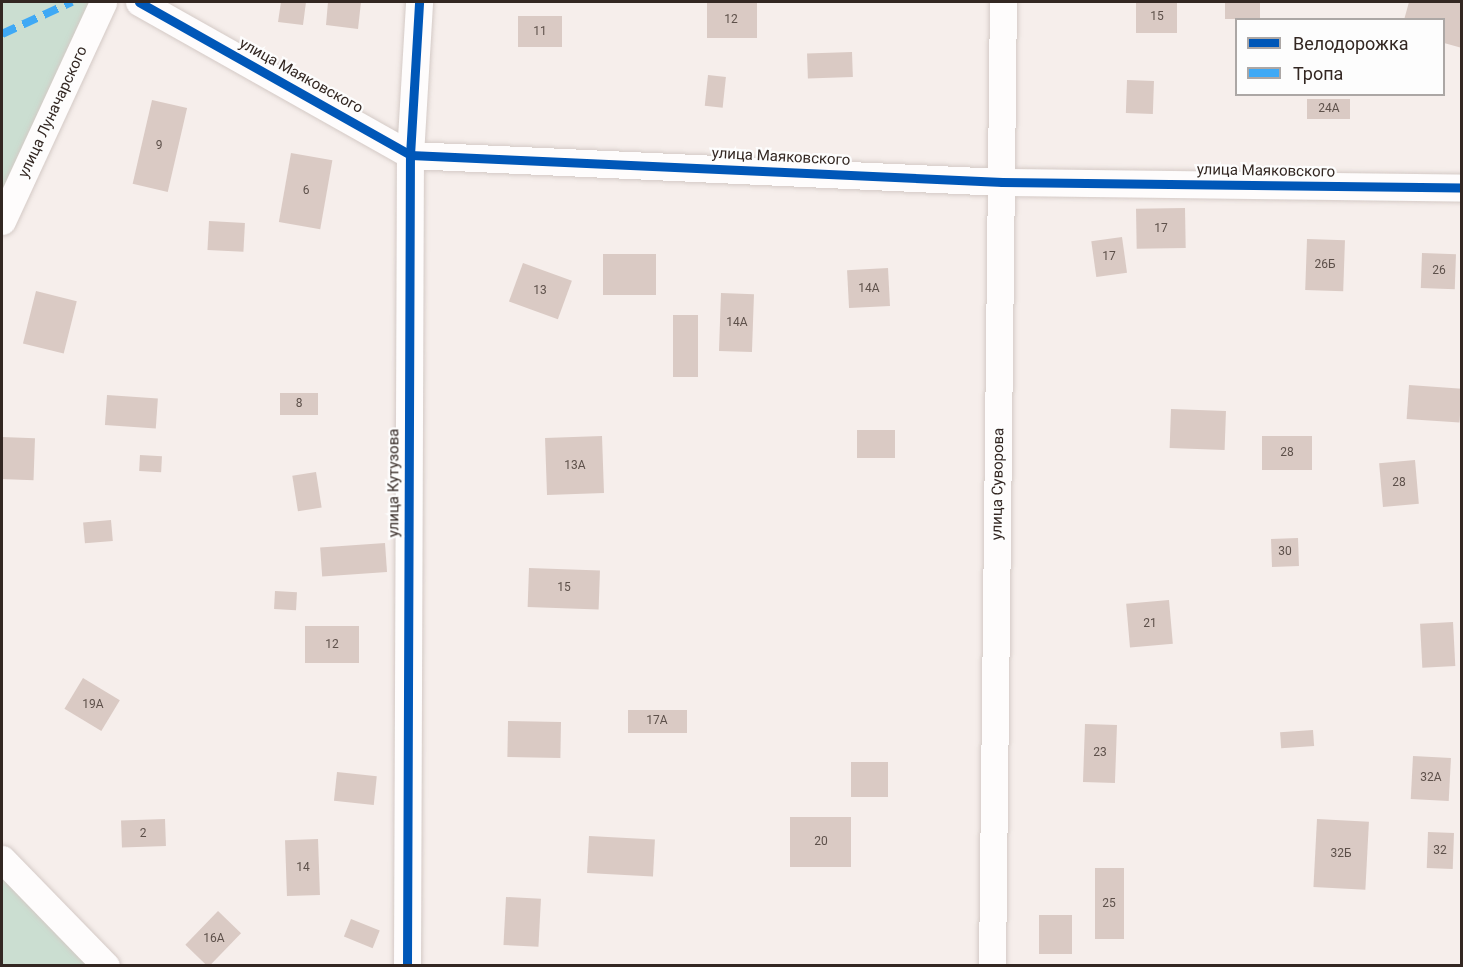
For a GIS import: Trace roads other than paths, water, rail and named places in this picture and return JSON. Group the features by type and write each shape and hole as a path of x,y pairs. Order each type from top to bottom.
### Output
{"street":[{"name":"улица Луначарского","path":"2,221 103,2"},
{"name":"улица Маяковского","path":"139,2 410,154 1002,182 1461,188"},
{"name":"улица Кутузова","path":"407,966 410,154 419,2"},
{"name":"улица Суворова","path":"992,966 1003,2"},
{"path":"2,859 106,966"}]}
